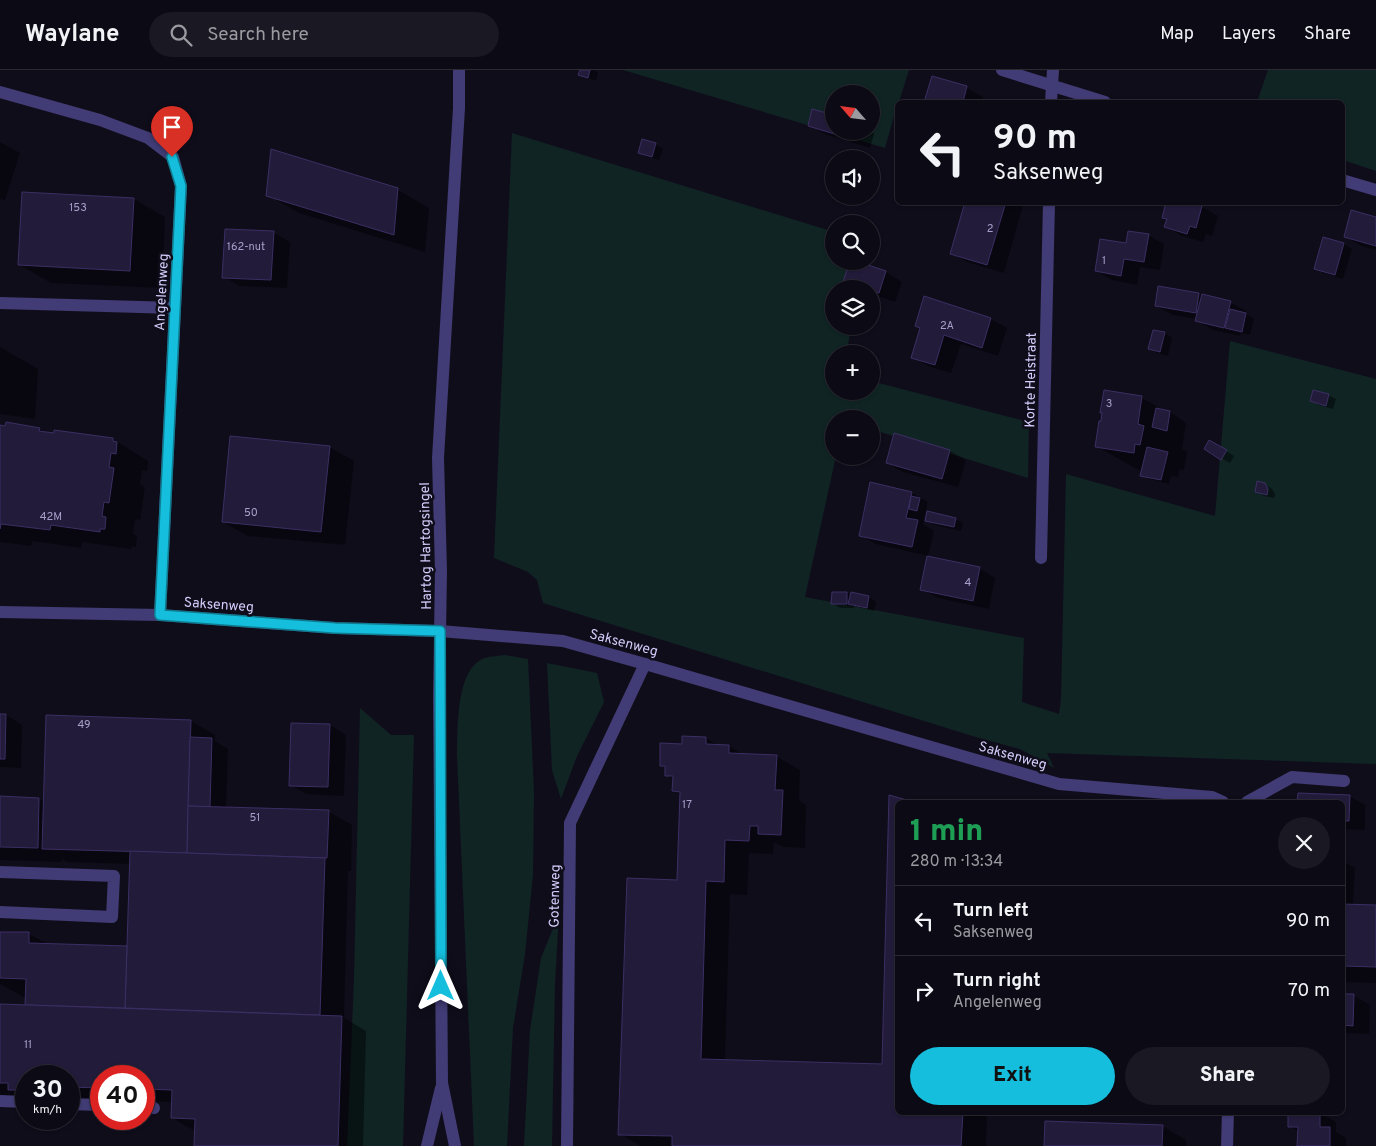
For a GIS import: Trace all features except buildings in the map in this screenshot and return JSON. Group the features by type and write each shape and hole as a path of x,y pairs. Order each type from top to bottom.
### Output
{"street":[{"name":"Hartog Hartogsingel","path":"455,1146 442,1083 441,571 438,458 459,108 459,70"},
{"path":"1002,70 1099,100"},
{"path":"1051,100 1053,70"},
{"name":"Angelenweg","path":"0,92 100,120 148,138 172,157 181,186 160,615"},
{"path":"1345,181 1376,190"},
{"name":"Korte Heistraat","path":"1041,558 1049,205"},
{"path":"0,302 175,308"},
{"name":"Saksenweg","path":"0,612 160,615 335,628 440,631 563,641 1059,784 1212,797 1219,800"},
{"name":"Gotenweg","path":"567,1146 570,823 645,664"},
{"path":"1250,800 1292,777 1344,781"},
{"path":"0,872 114,876 112,917 0,912"},
{"name":"Hartog Hartogsingel","path":"427,1146 442,1083"},
{"path":"0,1100 15,1101"},
{"path":"1228,1115 1228,1146"}],"green space":[{"path":"623,70 909,70 900,100 895,100 895,113 885,148 858,140 880,140 880,85 825,85 825,130"},
{"path":"1268,70 1376,70 1376,171 1345,161 1345,100 1258,100"},
{"path":"512,133 825,229 825,270 860,270 859,280 825,280 825,335 850,335 848,345 825,345 825,400 880,400 880,383 1029,422 1028,478 880,432 880,410 825,410 825,465 834,465 805,597 1024,638 1022,702 1059,714 1061,699 1066,474 1215,516 1230,341 1376,379 1376,764 1047,753 1054,768 1020,749 543,603 537,580 528,572 494,558"},
{"path":"505,655 528,659 534,792 533,875 525,954 513,1028 507,1146 474,1146 457,756 458,716 463,687 468,674 475,664 485,658"},
{"path":"547,663 597,673 604,702 577,756 561,799 552,770"},
{"path":"360,708 391,735 414,735 403,1146 347,1146 354,978"},
{"path":"559,914 555,984 552,1146 524,1146 530,1030 541,958"}],"route":[{"path":"172,157 181,186 160,615 335,628 440,631 441,986"}]}
